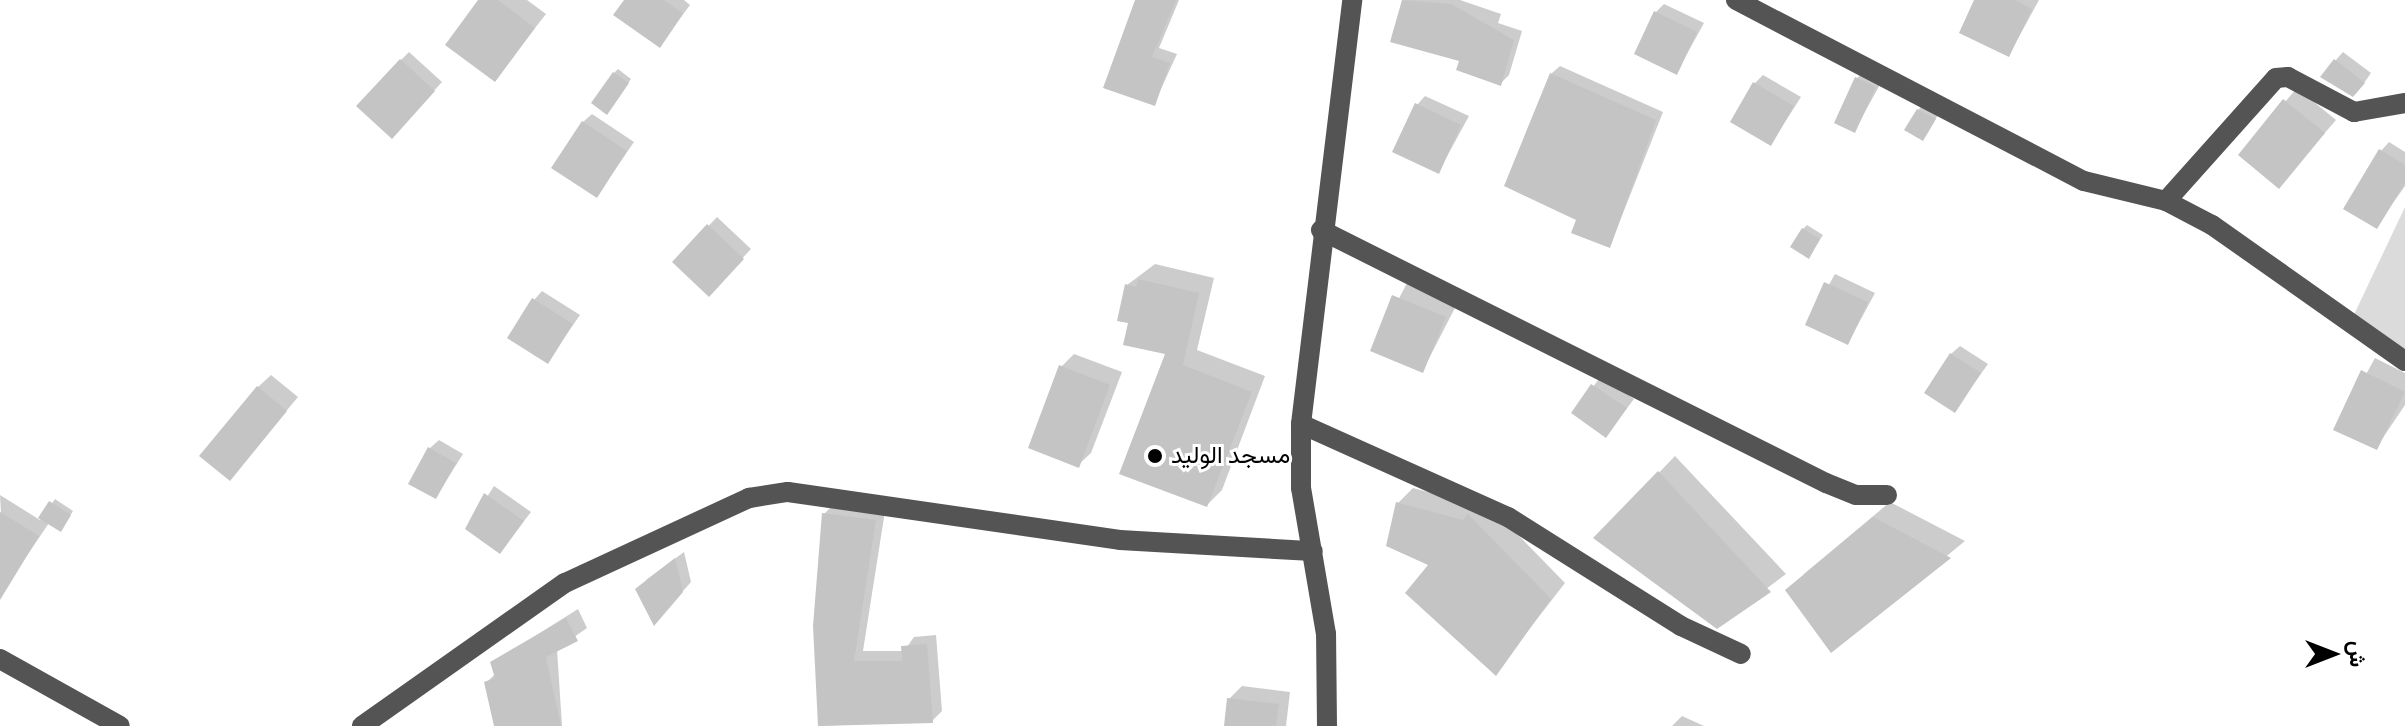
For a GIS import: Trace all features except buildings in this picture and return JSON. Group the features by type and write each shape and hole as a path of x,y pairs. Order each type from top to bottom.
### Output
{"street":[{"path":"1327,726 1326,634 1301,488 1301,424 1321,230 1352,0"},
{"path":"1736,0 2084,181 2166,201 2212,225 2405,361"},
{"path":"2166,201 2276,78 2288,77 2354,112 2405,103"},
{"path":"1321,230 1826,483 1856,495 1887,495"},
{"path":"1301,424 1508,517 1681,626 1741,654"},
{"path":"362,726 565,583 749,498 788,492 1120,540 1313,551"},
{"path":"0,659 120,726"}],"shaded area":[{"path":"2405,207 2405,358 2350,323"}],"place":[{"name":"مسجد الوليد","path":"1155,456"}]}
